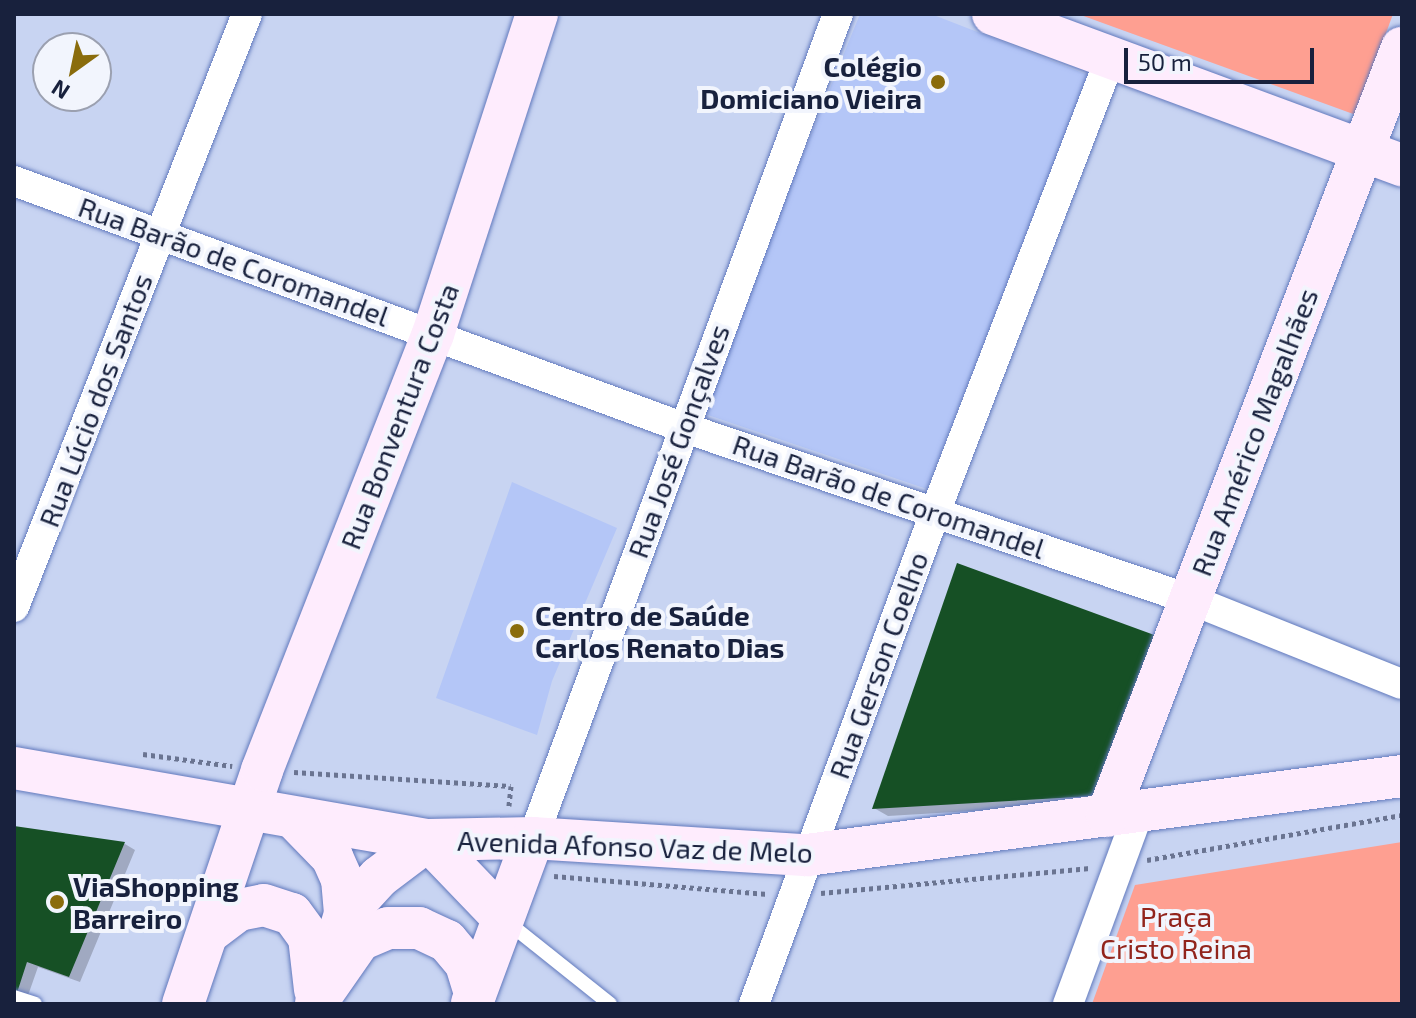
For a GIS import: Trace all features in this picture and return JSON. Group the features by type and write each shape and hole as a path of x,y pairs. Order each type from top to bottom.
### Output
{"main road":[{"name":"Rua Bonventura Costa","path":"248,813 433,334 537,14"},
{"path":"993,14 1402,165"},
{"name":"Rua Américo Magalhães","path":"1123,814 1189,599 1402,48"},
{"name":"Avenida Afonso Vaz de Melo","path":"14,768 248,813 428,840 533,838 807,855 1402,776"},
{"path":"183,1004 248,813"},
{"path":"296,820 332,857 342,879 345,914 316,1004"},
{"name":"Rua José Gonçalves","path":"473,999 533,838"},
{"path":"345,914 379,877 428,840 503,918"},
{"path":"208,933 239,910 264,905 292,914 309,937 316,1004"},
{"path":"316,1004 360,940 388,928 419,928 447,941 466,964 473,999"}],"street":[{"name":"Rua Lúcio dos Santos","path":"14,607 247,14"},
{"name":"Rua José Gonçalves","path":"533,838 682,427 838,14"},
{"name":"Rua Gerson Coelho","path":"754,1004 936,510 1110,59"},
{"name":"Rua Barão de Coromandel","path":"14,181 682,427 936,510 1189,599 1402,684"},
{"name":"Rua Américo Magalhães","path":"1068,1004 1123,814"}],"lane":[{"path":"503,918 610,1004"},
{"path":"14,997 35,1004"}],"shaded area":[{"path":"860,14 931,14 1088,75 927,489 699,412"},
{"name":"Centro de Saúde Carlos Renato Dias","path":"512,482 617,528 552,681 537,735 436,698"}],"green space":[{"path":"1078,14 1393,14 1356,115"},
{"name":"Praça Cristo Reina","path":"1402,842 1402,1004 1092,1004 1135,885"}],"building":[{"path":"957,563 1157,636 1095,796 872,809"},
{"name":"ViaShopping Barreiro","path":"14,826 125,842 69,977 27,962 15,999"}],"place":[{"name":"Colégio Domiciano Vieira","path":"938,82"},
{"name":"Centro de Saúde Carlos Renato Dias","path":"517,631"},
{"name":"ViaShopping Barreiro","path":"57,902"}]}
